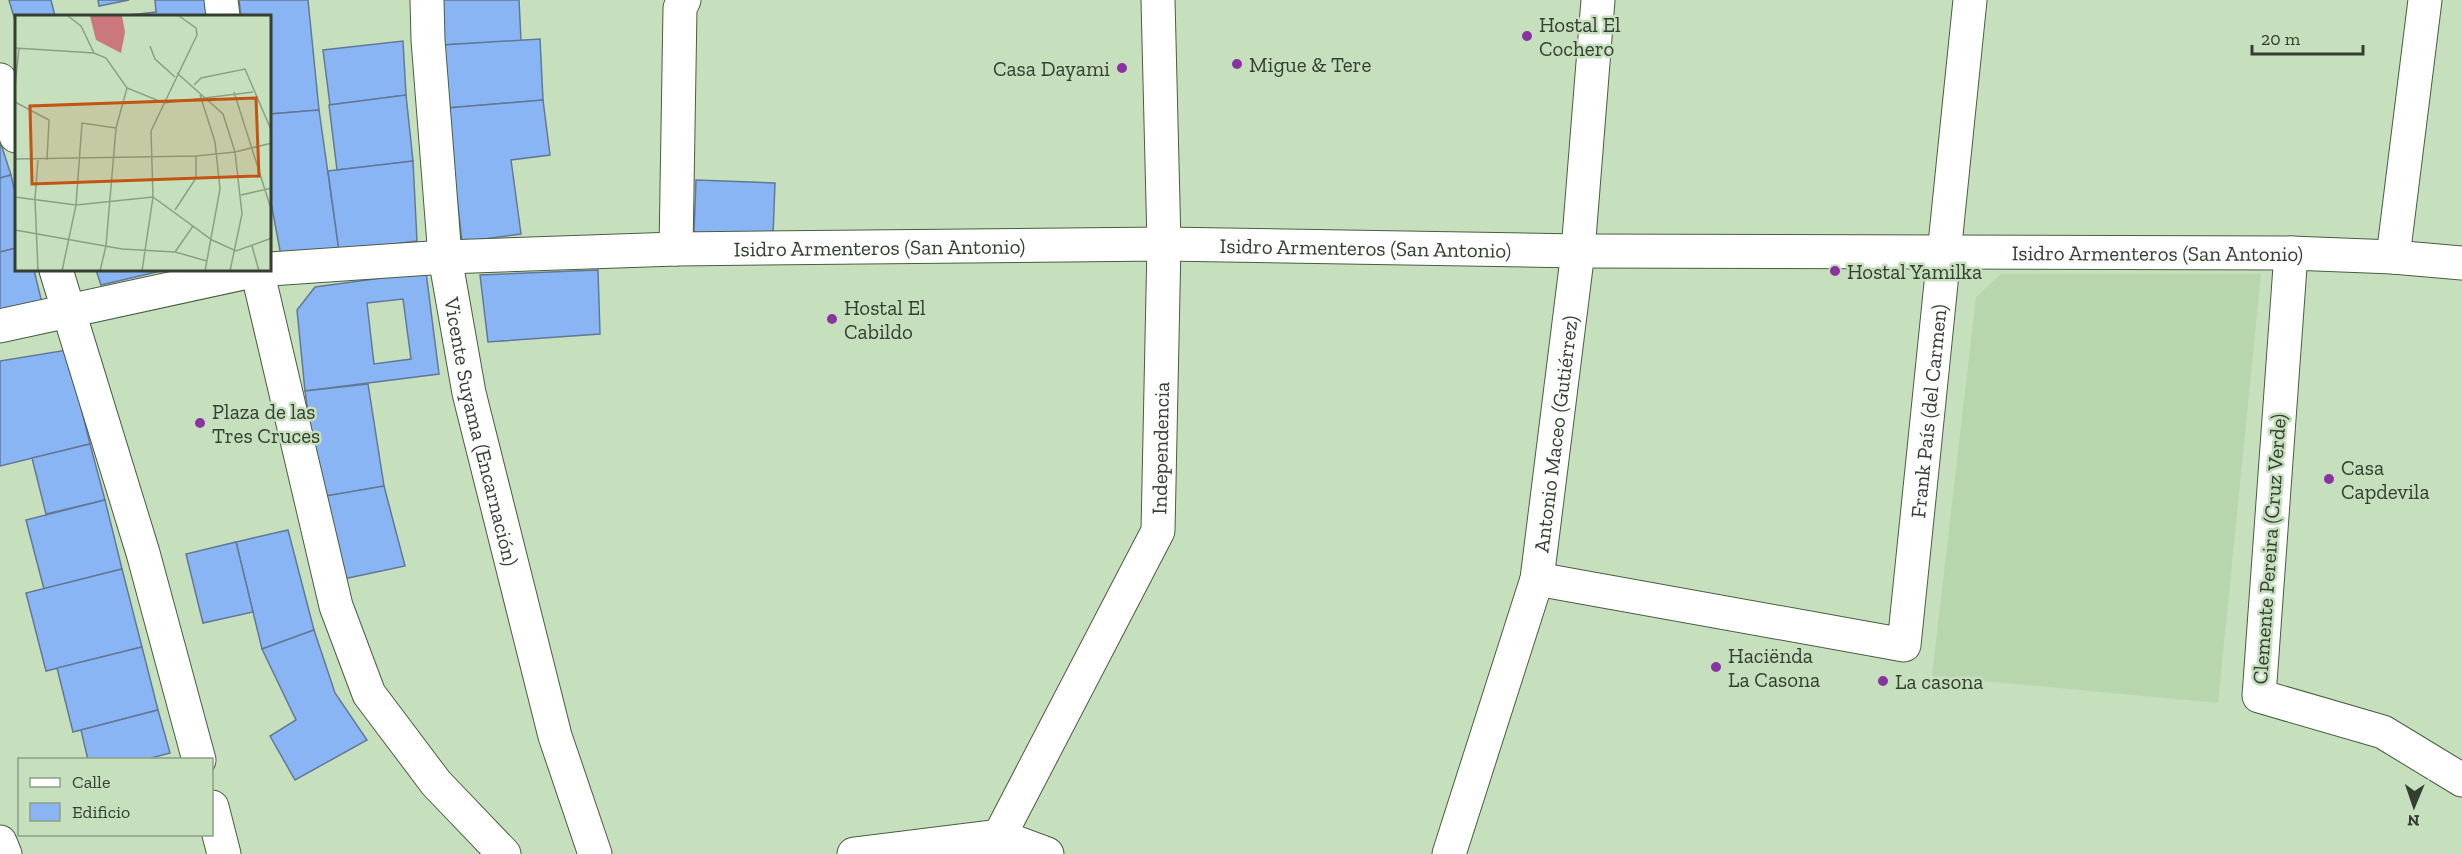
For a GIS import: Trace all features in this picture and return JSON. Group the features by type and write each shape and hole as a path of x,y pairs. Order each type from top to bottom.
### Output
{"street":[{"path":"221,0 223,15"},
{"name":"Vicente Suyama (Encarnación)","path":"427,0 445,257 469,393 555,736 595,854"},
{"path":"676,249 680,9 684,0"},
{"name":"Independencia","path":"994,845 1158,531 1164,244 1158,0"},
{"name":"Antonio Maceo (Gutiérrez)","path":"1449,854 1537,579 1578,251 1598,0"},
{"name":"Frank País (del Carmen)","path":"1537,579 1904,645 1970,0"},
{"path":"2393,257 2425,0"},
{"path":"0,80 15,132"},
{"name":"Isidro Armenteros (San Antonio)","path":"272,269 445,257 676,249 1164,244 1578,251 2291,253 2393,257 2462,263"},
{"name":"Clemente Pereira (Cruz Verde)","path":"2291,253 2259,696 2383,732 2462,780"},
{"path":"57,272 143,554 199,758"},
{"path":"0,326 248,272"},
{"path":"257,272 336,606 369,694 436,783 504,854"},
{"path":"213,811 224,854"},
{"path":"0,842 5,854"},
{"path":"854,854 994,845 1047,854"}],"shaded area":[{"path":"2001,274 2261,274 2218,703 1932,676 1976,297"}],"building":[{"path":"9,0 51,0 55,15 15,15 15,21"},
{"path":"98,0 129,0 99,6"},
{"path":"155,0 208,0 210,15 129,15 156,12"},
{"path":"239,0 308,0 319,110 272,114 272,15 241,15"},
{"path":"440,0 519,0 521,41 442,45"},
{"path":"540,39 543,100 447,108 442,45"},
{"path":"403,41 406,95 330,105 323,50"},
{"path":"406,95 413,161 337,170 329,105"},
{"path":"543,100 550,155 511,160 521,234 462,242 447,108"},
{"path":"319,110 339,251 281,256 272,208 272,114"},
{"path":"0,141 11,175 0,178"},
{"path":"413,161 417,241 339,251 328,171"},
{"path":"11,175 15,193 15,248 0,252 0,178"},
{"path":"696,180 775,183 773,235 694,233"},
{"path":"15,248 15,272 34,272 42,303 0,313 0,252"},
{"path":"598,270 600,334 488,342 480,275"},
{"path":"97,272 156,272 101,285"},
{"path":"426,272 439,374 305,391 297,310 315,287","holes":["403,299 411,359 374,364 367,303"]},
{"path":"67,350 90,444 0,466 0,361"},
{"path":"368,384 384,486 320,497 305,391"},
{"path":"90,444 105,500 46,514 32,458"},
{"path":"384,486 405,566 343,579 320,497"},
{"path":"105,500 122,569 44,589 26,520"},
{"path":"288,530 314,630 262,649 236,542"},
{"path":"236,542 253,612 203,623 186,554"},
{"path":"122,569 142,647 46,671 26,593"},
{"path":"314,630 335,693 367,740 295,780 270,736 296,720 262,649"},
{"path":"142,647 158,710 73,732 57,668"},
{"path":"158,710 170,753 151,758 88,758 81,730"}],"place":[{"name":"Hostal El Cochero","path":"1527,36"},
{"name":"Migue & Tere","path":"1237,64"},
{"name":"Casa Dayami","path":"1122,68"},
{"name":"Hostal Yamilka","path":"1835,271"},
{"name":"Hostal El Cabildo","path":"832,319"},
{"name":"Plaza de las Tres Cruces","path":"200,423"},
{"name":"Casa Capdevila","path":"2329,479"},
{"name":"Haciënda La Casona","path":"1716,667"},
{"name":"La casona","path":"1883,681"}]}
